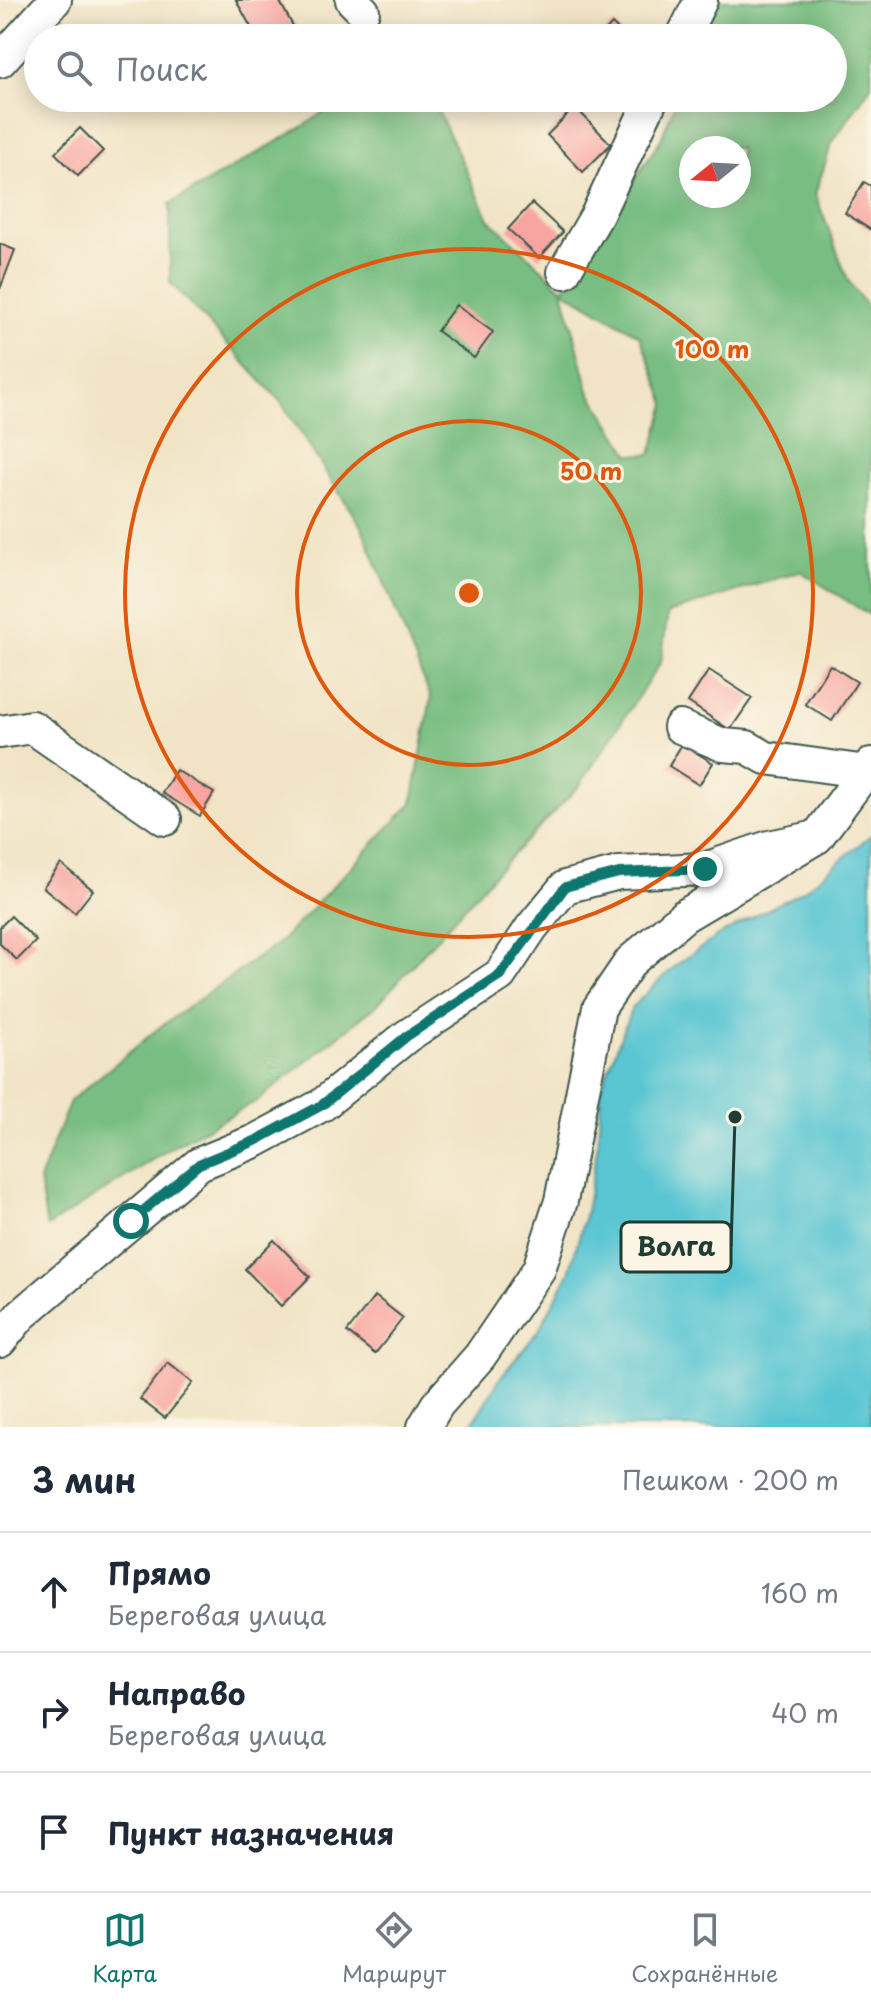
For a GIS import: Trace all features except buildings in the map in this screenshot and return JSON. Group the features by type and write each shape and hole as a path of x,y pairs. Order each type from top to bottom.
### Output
{"street":[{"path":"26,24 55,0"},
{"path":"689,24 701,0"},
{"path":"6,40 24,25"},
{"path":"564,272 597,215 645,112"},
{"path":"0,732 32,727 165,819"},
{"path":"680,727 723,745 747,747 766,758 869,768"},
{"path":"424,1427 437,1405 480,1356 539,1269 561,1201 599,1008 631,961 684,916 817,837 869,768"},
{"path":"0,1341 21,1315 199,1164 255,1141 322,1105 407,1036 500,975 565,887 619,873 705,869 769,847 817,837"}],"green space":[{"path":"716,0 871,0 871,86 832,143 815,194 848,280 871,313 871,616 800,571 668,613 661,662 579,786 497,871 376,1006 257,1101 174,1146 47,1227 39,1180 70,1101 160,1027 281,941 412,803 431,698 362,528 280,401 170,282 170,204 323,112 439,112 489,219 563,289 661,139 672,112 847,112 847,24 707,24","holes":["563,290 640,336 666,404 651,454 630,455 589,391"]}],"water":[{"path":"871,835 871,1427 470,1427 502,1375 538,1332 569,1273 586,1212 598,1144 601,1089 632,1007 675,966 719,935 803,891"}],"place":[{"name":"Волга","path":"735,1117"}],"route":[{"path":"131,1221 199,1164 255,1141 322,1105 407,1036 500,975 532,927 565,887 619,873 705,869"}]}
